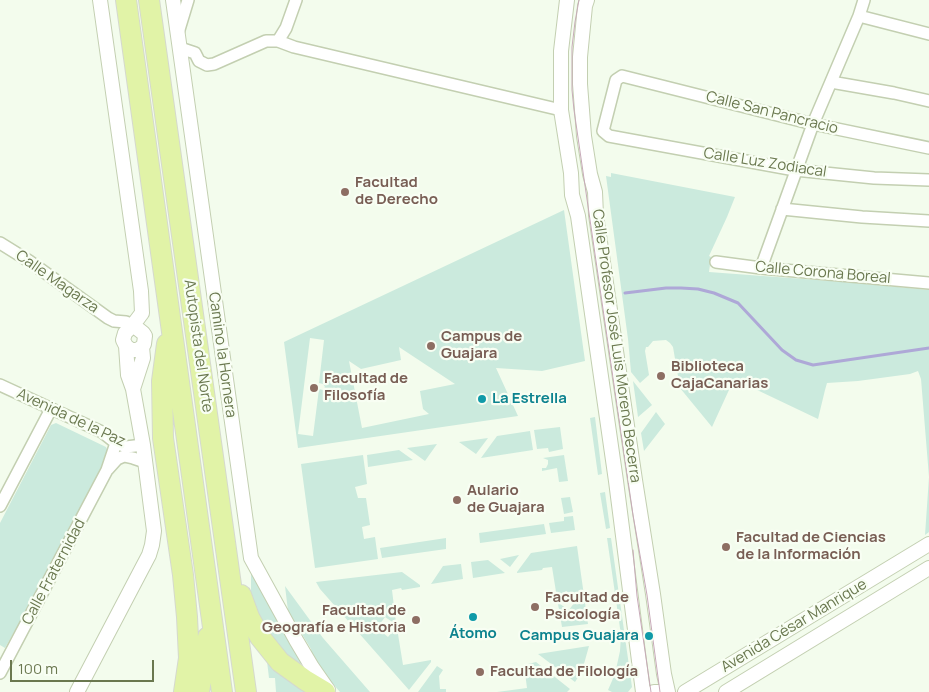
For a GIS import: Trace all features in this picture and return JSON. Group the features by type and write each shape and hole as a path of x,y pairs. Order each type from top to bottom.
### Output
{"highway":[{"name":"Autopista del Norte","path":"126,0 222,692"},
{"name":"Autopista del Norte","path":"148,0 246,692"},
{"path":"170,317 162,381 163,438 183,575 187,617 189,658 184,692"},
{"path":"228,559 249,618 264,643 280,662 325,692"},
{"path":"199,692 211,613"}],"street":[{"path":"77,692 149,554 154,531 143,445 133,389 128,375 125,341 127,331 142,313 141,291 100,0"},
{"path":"173,0 179,41 195,53 199,61 207,65 214,64 266,41 278,41 294,47 561,110"},
{"name":"Camino la Hornera","path":"188,0 179,41 251,558 296,640 329,692"},
{"path":"278,41 286,28 296,0"},
{"name":"Calle Profesor José Luis Moreno Becerra","path":"567,0 561,52 561,110 571,173 572,195 578,216 615,473 643,692"},
{"name":"Calle Profesor José Luis Moreno Becerra","path":"586,0 580,57 584,136 595,192 600,245 667,692"},
{"path":"761,268 795,170 864,0"},
{"path":"859,16 929,34"},
{"name":"Calle San Pancracio","path":"603,131 616,80 622,76 813,124 929,148"},
{"path":"831,82 929,101"},
{"name":"Calle Luz Zodiacal","path":"603,131 609,136 795,170 874,178 929,180"},
{"path":"782,210 929,221"},
{"name":"Calle Magarza","path":"0,243 29,261 108,318 133,325"},
{"name":"Calle Corona Boreal","path":"716,262 761,268 929,283"},
{"name":"Calle Magarza","path":"114,321 121,330 125,341"},
{"path":"133,325 145,336 142,358 133,389"},
{"path":"125,341 134,350 142,347"},
{"name":"Avenida de la Paz","path":"0,385 102,432 116,443 126,447 143,445"},
{"path":"0,506 51,409"},
{"name":"Calle Fraternidad","path":"0,673 107,470 116,443"},
{"name":"Calle Fraternidad","path":"107,470 124,456 145,462"},
{"name":"Avenida César Manrique","path":"685,692 929,544"},
{"name":"Avenida César Manrique","path":"726,692 929,568"},
{"path":"847,594 858,612"},
{"path":"654,692 667,692"}],"green space":[{"path":"611,173 735,197 709,256 711,257 709,272 929,290 929,477 921,379 918,371 910,374 858,381 827,383 818,419 734,379 712,427 680,388 673,347 666,340 653,341 646,347 649,375 640,383 631,372 606,176 611,177"},
{"path":"564,210 585,361 542,371 496,368 518,416 298,448 284,342","holes":["310,338 324,340 319,383 325,387 323,390 319,389 313,436 298,434","399,347 455,384 420,391 423,409 429,414 362,428 349,361 361,369 401,360"]},
{"path":"633,381 652,405 638,417"},
{"path":"656,412 665,424 644,451 641,433"},
{"path":"595,417 602,474 598,475 590,418"},
{"path":"56,423 106,447 109,453 49,571 5,648 0,645 0,523 51,425"},
{"path":"560,427 563,449 549,452 548,448 537,449 534,430"},
{"path":"530,431 533,450 481,458 497,436"},
{"path":"488,438 476,454 459,442"},
{"path":"437,444 425,461 407,448"},
{"path":"399,450 413,460 368,467 367,455"},
{"path":"363,455 367,484 355,487 358,498 366,498 370,525 362,527 364,539 375,537 378,559 315,568 301,464"},
{"path":"564,455 568,481 559,482 557,468 542,471 542,468 546,468 548,464 548,460 543,458"},
{"path":"929,477 929,532 925,535"},
{"path":"605,492 610,528 606,529 600,493"},
{"path":"570,497 573,512 564,514 561,498"},
{"path":"573,516 575,530 551,533 549,523 564,521 564,517"},
{"path":"544,524 546,534 480,543 479,533"},
{"path":"446,538 446,549 382,558 380,548"},
{"path":"607,538 611,538 632,687 628,692 612,692 608,690 615,674 621,635"},
{"path":"577,546 588,624 562,627 558,604 569,610 577,599 566,591 560,598 557,598 552,567 543,568 542,570 517,572 531,553"},
{"path":"519,555 510,567 500,559"},
{"path":"488,560 505,573 473,578 471,562"},
{"path":"461,564 463,579 431,584 443,566"},
{"path":"251,570 259,588 309,675 266,635 251,596"},
{"path":"402,572 420,585 420,587 392,590 396,623 385,617 377,628 388,637 397,628 403,665 431,660 409,690 320,589 316,582"},
{"path":"285,586 323,638 370,692 340,692 318,667 312,657 311,649 288,611"},
{"path":"589,646 582,671 575,682 538,654"},
{"path":"266,653 316,692 276,692 275,678 269,678"},
{"path":"536,662 570,689 567,692 497,692 527,688 524,665"},
{"path":"437,666 443,670 439,676 440,689 446,689 446,692 418,692"}],"waterway":[{"path":"625,293 666,288 698,289 714,293 738,303 782,350 796,360 813,365 929,348"}],"tram line":[{"path":"579,0 572,47 574,110 660,692"},
{"path":"633,550 637,596 651,692"}],"place":[{"name":"Facultad de Derecho","path":"345,192"},
{"name":"Campus de Guajara","path":"431,346"},
{"name":"Biblioteca CajaCanarias","path":"661,376"},
{"name":"Facultad de Filosofía","path":"314,388"},
{"name":"La Estrella","path":"482,399"},
{"name":"Aulario de Guajara","path":"457,500"},
{"name":"Facultad de Ciencias de la Información","path":"726,547"},
{"name":"Facultad de Psicología","path":"535,607"},
{"name":"Átomo","path":"473,617"},
{"name":"Facultad de Geografía e Historia","path":"416,620"},
{"name":"Campus Guajara","path":"649,636"},
{"name":"Facultad de Filología","path":"480,672"}]}
